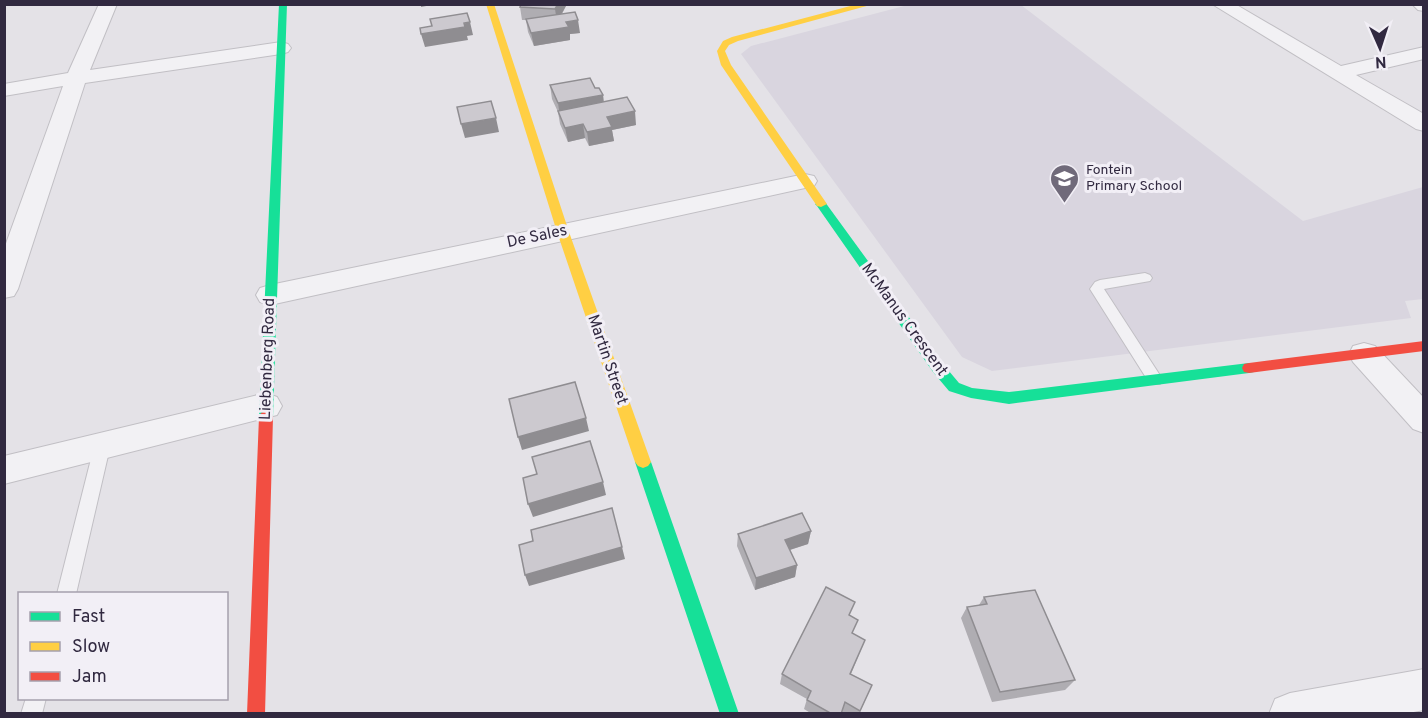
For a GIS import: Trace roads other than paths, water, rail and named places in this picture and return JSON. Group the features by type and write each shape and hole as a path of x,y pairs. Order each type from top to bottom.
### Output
{"street":[{"path":"4,290 76,78 108,4"},
{"name":"Liebenberg Road","path":"256,714 270,295 284,4"},
{"name":"Martin Street","path":"490,4 563,232 730,714"},
{"name":"McManus Crescent","path":"870,4 735,39 726,43 721,51 726,65 805,181 924,349 954,387 971,393 1009,398 1424,346"},
{"path":"1221,4 1424,124"},
{"path":"4,90 281,48"},
{"path":"1337,73 1424,53"},
{"name":"De Sales","path":"270,295 805,181"},
{"path":"1364,354 1424,420"},
{"path":"4,470 266,406"},
{"path":"1290,714 1424,689"}],"lane":[{"path":"1145,278 1100,285 1096,288 1155,380"},
{"path":"66,592 102,447"}],"place":[{"name":"Fontein Primary School","path":"1065,204"}]}
